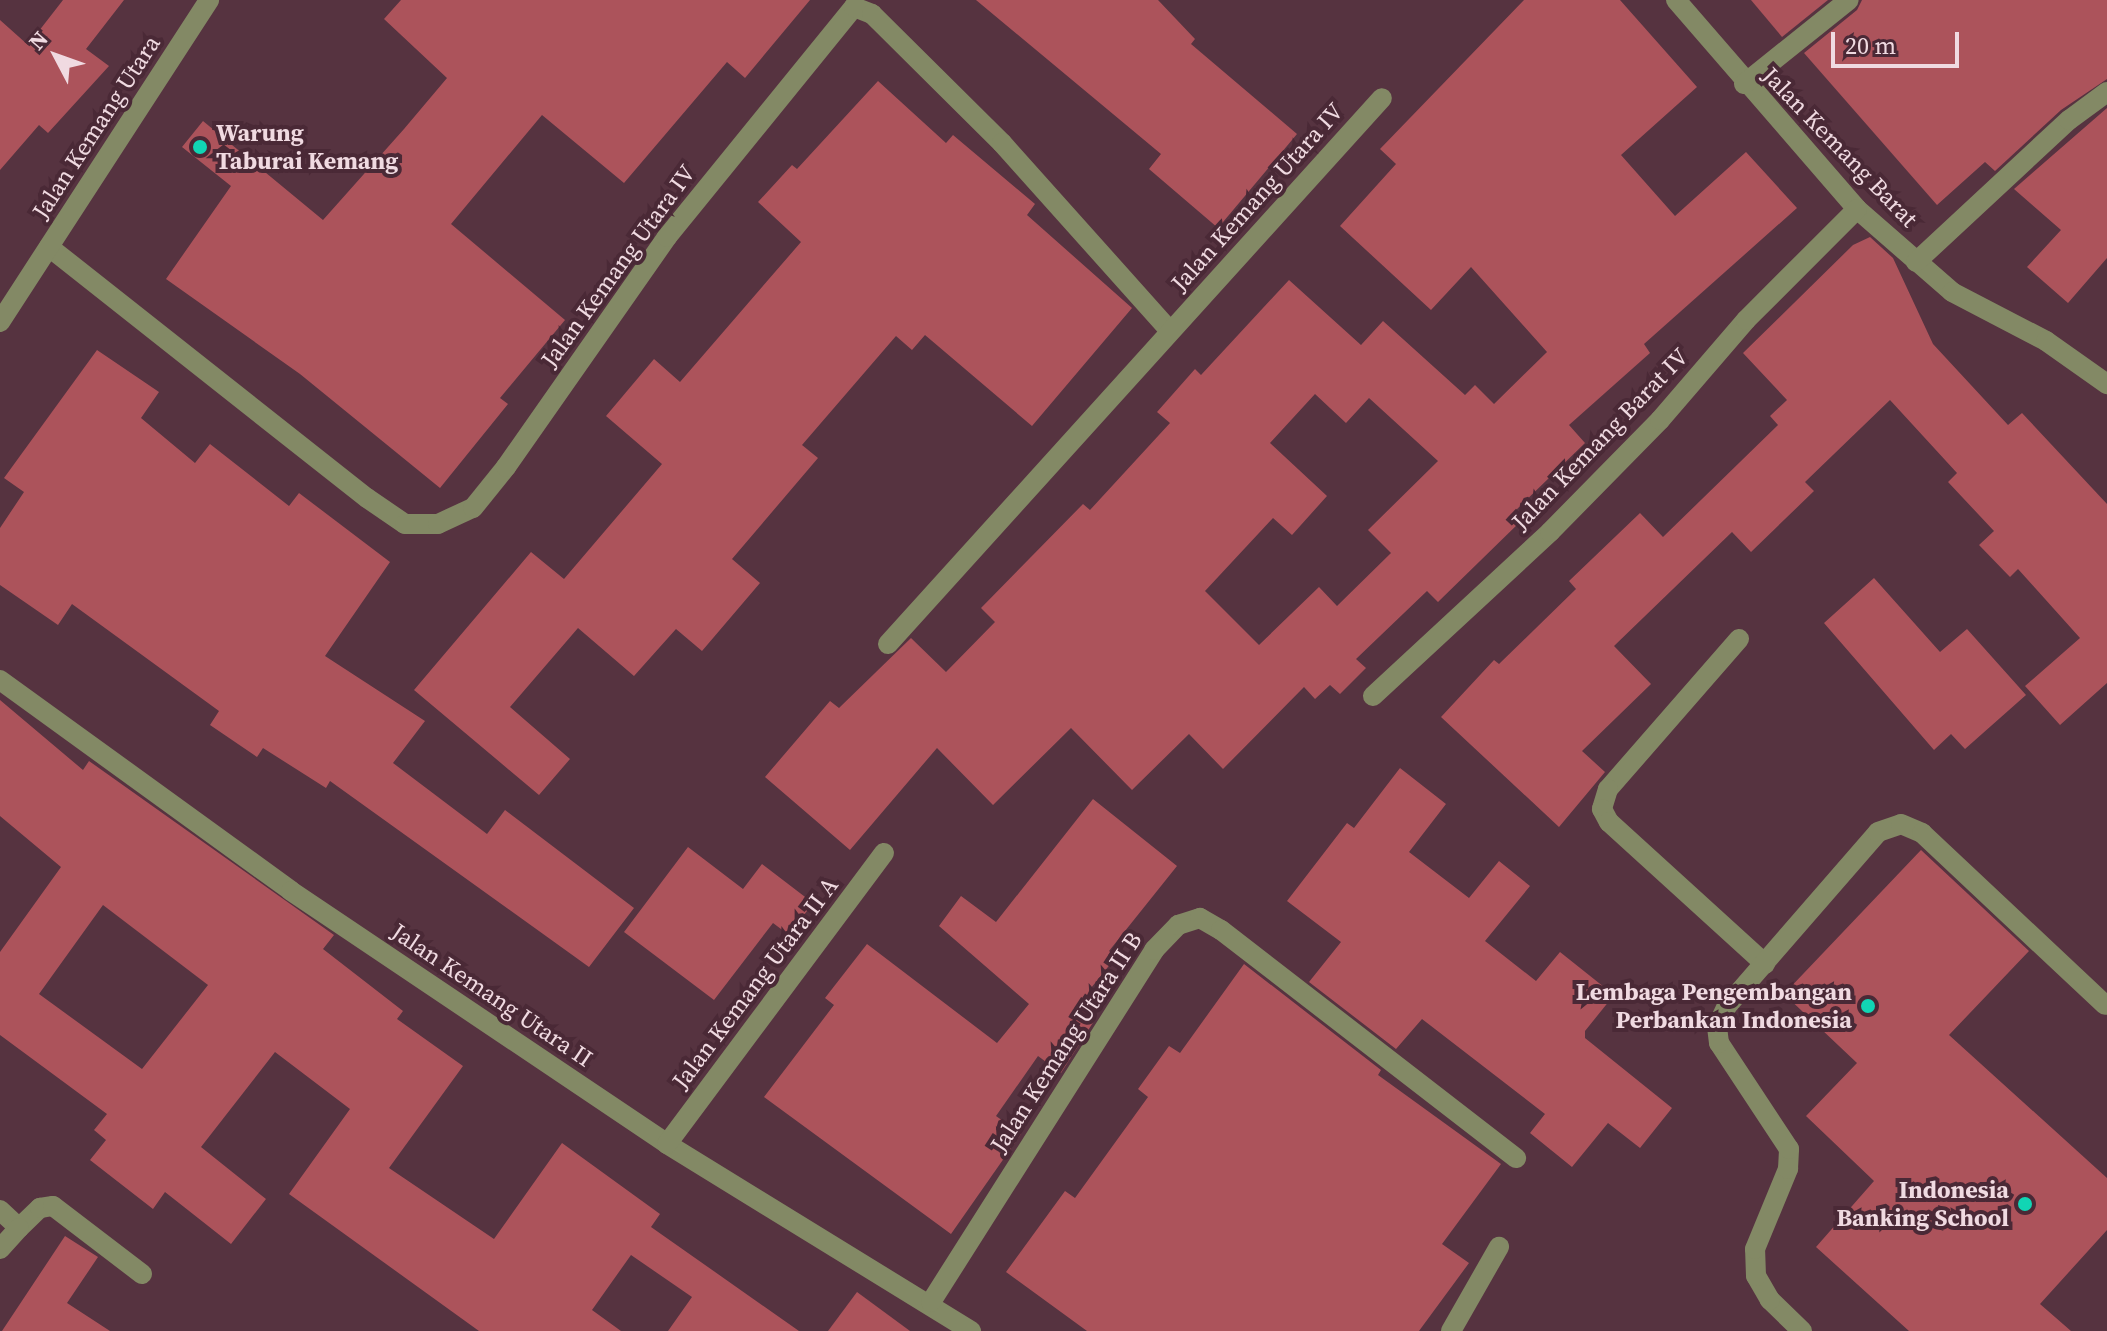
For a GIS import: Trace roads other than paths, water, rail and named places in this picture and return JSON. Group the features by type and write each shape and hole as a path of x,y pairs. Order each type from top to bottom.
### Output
{"street":[{"name":"Jalan Kemang Utara","path":"0,322 209,0"},
{"name":"Jalan Kemang Barat","path":"1676,0 1744,84 1857,209 1916,262 1952,292 2046,341 2107,384"},
{"path":"1744,84 1849,0"},
{"name":"Jalan Kemang Utara IV","path":"49,247 367,498 405,524 438,524 473,508 506,467 667,237 842,16 854,7 878,7 1170,331"},
{"path":"1916,262 2069,120 2107,92"},
{"name":"Jalan Kemang Utara IV","path":"888,644 1382,98"},
{"name":"Jalan Kemang Barat IV","path":"1373,696 1550,532 1660,420 1746,320 1857,209"},
{"path":"1739,639 1608,789 1602,809 1609,822 1765,964"},
{"name":"Jalan Kemang Utara II","path":"0,680 291,891 667,1144 931,1302 971,1331"},
{"path":"1802,1331 1770,1300 1756,1276 1755,1249 1788,1169 1789,1149 1719,1043 1717,1027 1727,1006 1878,832 1901,824 1922,833 2105,1005"},
{"name":"Jalan Kemang Utara II A","path":"667,1144 884,853"},
{"name":"Jalan Kemang Utara II B","path":"931,1302 1154,950 1178,925 1200,918 1516,1158"},
{"path":"0,1249 40,1208 53,1206 142,1274"},
{"path":"0,1210 19,1228"},
{"path":"1451,1331 1499,1247"}],"place":[{"name":"Warung Taburai Kemang","path":"200,147"},
{"name":"Lembaga Pengembangan Perbankan Indonesia","path":"1868,1006"},
{"name":"Indonesia Banking School","path":"2025,1204"}]}
